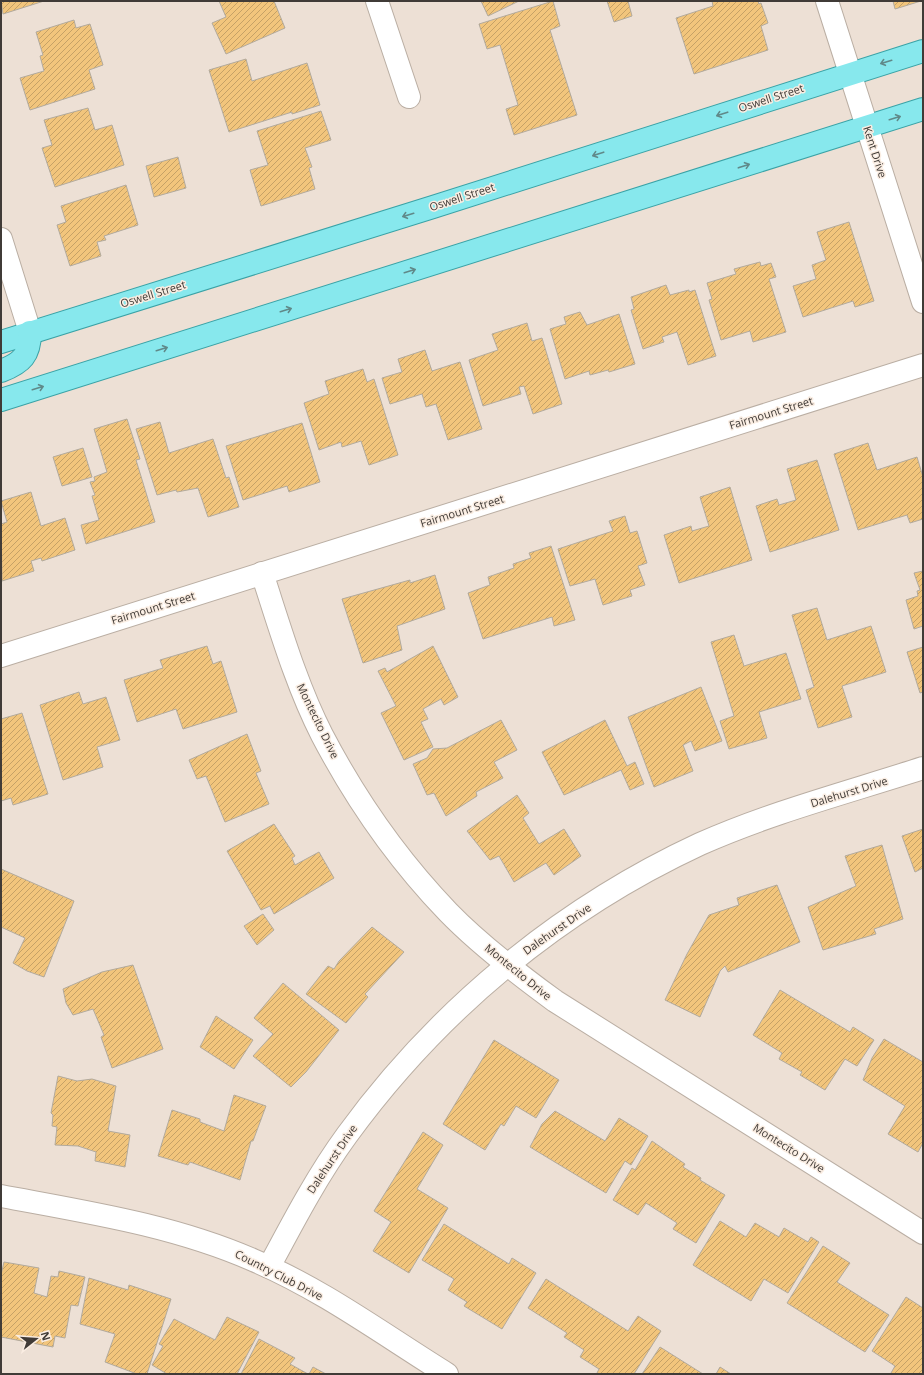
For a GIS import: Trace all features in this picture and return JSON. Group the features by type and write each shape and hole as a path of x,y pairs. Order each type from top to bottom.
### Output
{"main road":[{"name":"Oswell Street","path":"1,342 448,202 849,73 923,51"},
{"path":"1,400 923,109"},
{"path":"1,371 14,366 30,347 30,332"}],"street":[{"path":"377,1 409,97"},
{"name":"Kent Drive","path":"827,1 923,302"},
{"path":"1,239 30,332"},
{"name":"Fairmount Street","path":"1,656 923,365"},
{"name":"Montecito Drive","path":"262,574 293,667 322,734 358,798 400,858 444,907 506,965 555,1001 923,1233"},
{"name":"Dalehurst Drive","path":"269,1267 305,1200 346,1135 384,1087 446,1019 506,965 567,919 633,879 701,844 772,816 923,768"},
{"name":"Country Club Drive","path":"1,1196 152,1225 204,1240 269,1267 316,1292 446,1374"}],"building":[{"path":"1,1 44,1 3,14"},
{"path":"219,1 274,1 285,28 226,54 212,23 226,17"},
{"path":"481,1 519,1 488,16"},
{"path":"553,1 560,26 550,30 577,115 514,135 506,109 518,105 500,45 487,49 479,24"},
{"path":"607,1 628,1 632,16 614,22"},
{"path":"712,1 758,1 759,4 761,3 768,23 761,26 768,50 694,74 676,18 713,6"},
{"path":"893,1 921,1 895,9"},
{"path":"74,20 76,28 90,24 103,65 89,70 95,89 30,110 20,78 44,71 40,56 43,55 36,32"},
{"path":"246,59 252,81 307,63 320,105 292,114 292,112 229,132 209,70"},
{"path":"88,108 95,130 112,125 124,165 55,187 42,148 52,145 44,120"},
{"path":"321,111 331,140 305,148 312,167 309,168 315,189 261,206 250,170 268,165 257,131"},
{"path":"178,157 186,188 154,197 146,166"},
{"path":"126,185 138,225 104,236 106,240 97,242 101,256 70,266 57,225 66,222 61,206"},
{"path":"849,222 874,301 855,307 853,301 803,317 793,286 816,279 812,265 826,260 817,232"},
{"path":"760,262 761,266 771,263 776,277 769,279 786,332 753,342 750,331 721,340 709,300 712,299 707,283 736,274 734,269"},
{"path":"666,285 670,295 695,290 716,356 688,365 677,332 662,337 664,342 643,349 631,310 634,309 631,297"},
{"path":"580,312 587,325 619,314 635,364 609,372 608,370 590,375 589,371 565,379 550,329 566,324 564,317"},
{"path":"527,323 532,341 542,338 562,404 533,414 524,386 519,387 521,394 483,406 469,360 498,350 492,334"},
{"path":"425,350 432,371 460,362 482,429 448,440 436,404 426,407 422,394 390,404 382,378 402,372 398,359"},
{"path":"363,369 367,382 374,379 398,455 369,465 361,441 342,447 341,442 319,450 304,403 329,394 325,381"},
{"path":"127,419 140,459 136,460 155,522 86,544 81,525 99,520 92,496 95,495 90,482 95,481 94,477 107,472 94,429"},
{"path":"160,422 169,453 213,439 226,478 229,477 239,507 208,517 198,488 177,492 176,490 157,495 136,429"},
{"path":"302,423 320,482 289,492 287,486 243,500 226,446"},
{"path":"868,443 877,470 917,457 923,477 923,519 910,523 907,515 858,530 834,454"},
{"path":"83,448 92,477 62,486 53,457"},
{"path":"817,460 839,530 770,552 756,506 777,499 779,505 796,500 787,469"},
{"path":"730,487 752,560 679,583 664,535 691,526 692,531 709,526 700,497"},
{"path":"31,492 41,526 65,518 75,550 42,561 41,558 31,561 34,571 2,581 1,524 7,522 1,501"},
{"path":"625,516 630,533 637,531 647,563 638,566 645,585 630,590 632,596 603,605 595,579 570,586 558,549 613,531 609,521"},
{"path":"551,546 575,620 554,626 552,617 483,639 468,593 490,585 488,577 514,568 513,564 531,558 529,553"},
{"path":"923,571 923,626 914,629 906,600 918,596 917,591 920,590 914,573"},
{"path":"435,575 445,609 397,626 402,650 363,663 342,599 410,580 410,583"},
{"path":"817,608 827,640 871,626 886,672 842,686 852,717 818,728 806,690 814,687 792,615"},
{"path":"734,635 744,666 786,653 801,699 759,712 767,738 729,749 720,721 734,716 711,642"},
{"path":"207,646 213,664 221,661 237,712 183,729 176,709 137,722 124,680 163,668 160,660"},
{"path":"433,646 458,697 444,705 441,699 423,709 428,719 421,722 433,747 404,760 381,713 396,706 378,671 385,668 387,672"},
{"path":"923,647 923,692 920,693 907,652"},
{"path":"701,687 722,741 695,751 691,741 683,745 693,771 654,787 628,717"},
{"path":"79,692 83,704 106,697 120,740 97,747 103,767 63,780 40,705"},
{"path":"22,713 48,794 13,805 11,798 1,801 1,719"},
{"path":"501,720 517,750 494,762 503,778 476,792 477,796 446,816 434,793 427,795 413,764 427,758 433,749 447,748"},
{"path":"605,720 627,766 635,762 644,784 630,790 621,770 564,795 542,752"},
{"path":"247,734 261,771 256,773 269,804 225,822 206,776 197,779 189,760"},
{"path":"517,795 529,813 523,818 539,844 564,829 581,856 554,875 546,863 514,882 499,856 490,860 467,831"},
{"path":"274,824 295,856 292,858 295,865 319,852 334,878 274,914 270,906 261,910 227,851"},
{"path":"923,829 923,868 915,872 902,836"},
{"path":"882,845 903,919 874,929 876,934 823,950 808,907 856,886 845,856"},
{"path":"1,869 74,901 44,977 27,971 13,963 25,938 1,927"},
{"path":"777,885 800,942 728,972 725,966 720,971 700,1017 665,1000 687,954 709,915 739,905 737,898"},
{"path":"263,914 274,930 257,945 244,926"},
{"path":"372,927 404,952 365,994 368,997 346,1023 306,994 328,966 334,969 339,961"},
{"path":"133,965 163,1049 112,1068 101,1037 104,1035 93,1009 73,1015 66,1003 63,989 102,972"},
{"path":"283,983 339,1030 306,1072 291,1087 253,1056 273,1034 254,1018"},
{"path":"780,990 850,1032 853,1027 874,1040 857,1066 845,1059 825,1090 800,1075 802,1072 779,1059 782,1053 753,1035"},
{"path":"216,1016 253,1040 234,1069 200,1047"},
{"path":"884,1039 923,1062 923,1143 918,1152 888,1134 905,1106 863,1080 872,1058"},
{"path":"494,1040 559,1080 536,1118 516,1106 504,1126 501,1124 485,1150 443,1124"},
{"path":"58,1076 77,1081 92,1079 116,1086 108,1131 130,1135 125,1167 95,1161 96,1152 78,1146 55,1145 57,1127 52,1126 53,1115 51,1113"},
{"path":"234,1095 266,1106 253,1141 251,1141 240,1180 190,1162 188,1165 158,1156 172,1110 200,1119 200,1122 224,1131"},
{"path":"555,1111 605,1141 619,1118 648,1136 631,1165 625,1161 606,1193 530,1147 542,1124"},
{"path":"423,1132 443,1145 417,1189 448,1208 409,1273 373,1251 391,1222 374,1211"},
{"path":"652,1141 685,1164 683,1167 701,1178 700,1180 725,1195 696,1243 673,1229 677,1223 646,1203 638,1215 613,1200 632,1168 635,1170"},
{"path":"720,1221 746,1237 755,1223 779,1237 784,1228 808,1242 811,1237 819,1242 788,1293 764,1279 751,1301 693,1265"},
{"path":"444,1224 509,1264 512,1258 536,1273 502,1329 464,1306 467,1302 448,1290 454,1279 422,1260"},
{"path":"823,1246 850,1263 837,1282 889,1315 865,1352 787,1303"},
{"path":"4,1262 39,1268 34,1293 47,1297 51,1276 58,1277 59,1271 85,1277 78,1306 71,1305 65,1338 55,1336 53,1347 1,1337 1,1275"},
{"path":"89,1278 128,1290 129,1285 171,1299 147,1374 137,1374 105,1362 115,1334 80,1324"},
{"path":"546,1279 628,1331 638,1316 661,1331 634,1374 597,1373 599,1369 580,1357 584,1350 564,1337 567,1333 528,1308"},
{"path":"906,1297 923,1308 923,1374 893,1374 891,1373 895,1366 872,1351"},
{"path":"227,1317 259,1332 237,1374 167,1374 152,1365 163,1346 159,1344 174,1319 215,1340"},
{"path":"259,1339 295,1358 290,1364 308,1374 241,1374"},
{"path":"660,1347 703,1374 642,1374"},
{"path":"313,1367 326,1374 309,1374"},
{"path":"720,1367 731,1374 716,1374"}]}
